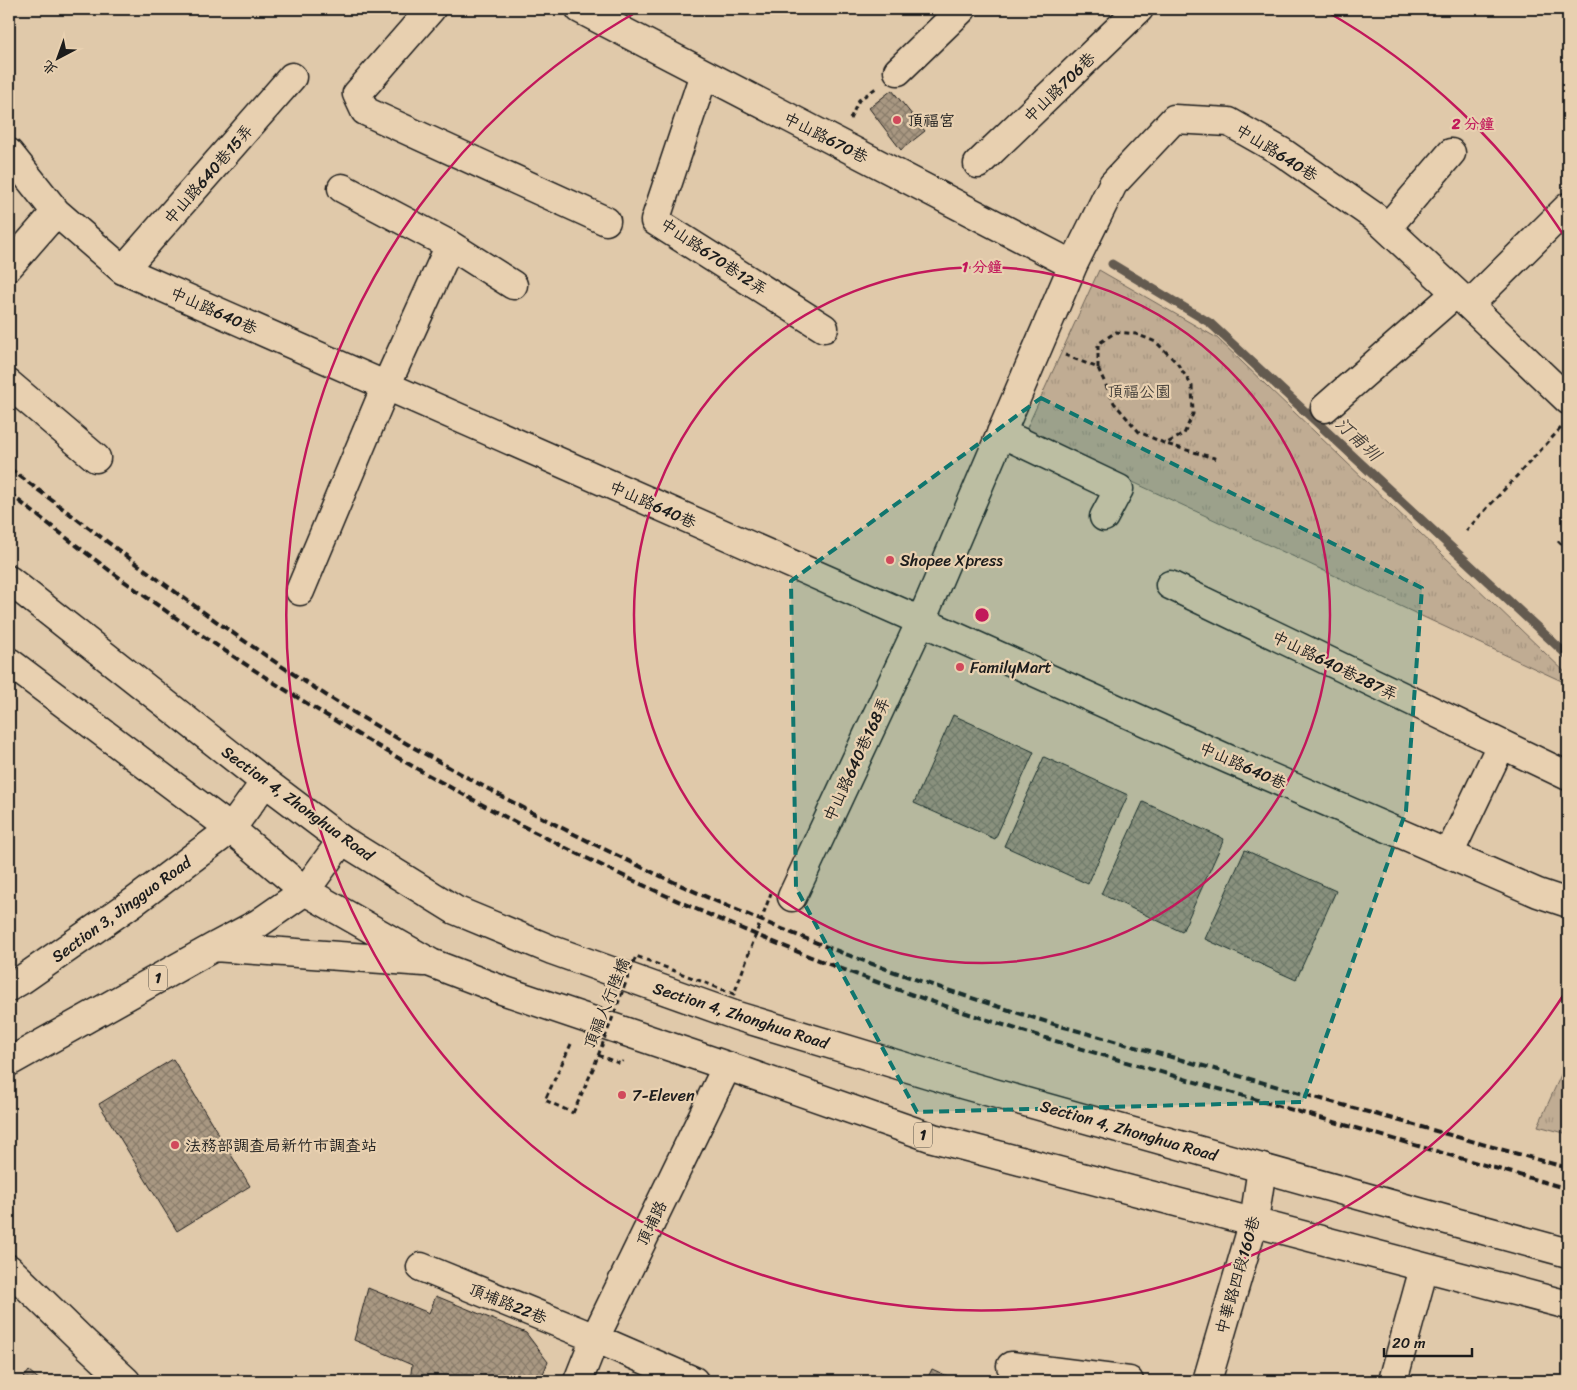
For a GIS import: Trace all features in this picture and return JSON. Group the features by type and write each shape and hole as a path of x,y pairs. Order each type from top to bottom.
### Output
{"main road":[{"path":"431,9 357,94 365,111 606,221"},
{"name":"中山路670巷","path":"580,9 1073,265"},
{"path":"898,71 962,9"},
{"name":"中山路706巷","path":"978,164 1139,9"},
{"name":"中山路670巷12弄","path":"704,74 655,221 824,328"},
{"name":"中山路640巷15弄","path":"123,270 292,77"},
{"name":"中山路640巷","path":"921,621 1073,265 1113,184 1174,119 1229,122 1282,152 1375,217 1568,400"},
{"name":"中山路640巷","path":"9,153 56,212 123,270 921,621 1228,759 1538,893 1568,903"},
{"path":"1386,228 1451,153"},
{"path":"342,188 450,245 513,285"},
{"path":"1325,408 1463,299 1568,207"},
{"path":"9,266 56,212"},
{"path":"300,591 386,386 450,245"},
{"path":"9,384 96,458"},
{"path":"1001,433 1119,489 1104,518"},
{"name":"Section 4, Zhonghua Road","path":"9,580 265,782 342,840 455,910 552,950 737,1016 965,1085 1568,1252"},
{"name":"中山路640巷287弄","path":"1170,585 1568,776"},
{"name":"中山路640巷168弄","path":"781,895 921,621"},
{"path":"9,662 231,829 305,891"},
{"path":"1450,854 1501,745"},
{"name":"Section 3, Jingguo Road","path":"9,987 136,901 231,829 265,782"},
{"name":"1","path":"9,1062 259,923 305,891 342,840"},
{"name":"1","path":"305,891 431,963 502,990 933,1138 1568,1305"},
{"path":"214,947 431,963"},
{"name":"頂埔路","path":"578,1381 595,1338 727,1066"},
{"name":"中華路四段160巷","path":"1207,1381 1254,1221 1262,1168"},
{"name":"頂埔路22巷","path":"421,1267 595,1338 694,1381"},
{"path":"1392,1381 1424,1268"},
{"path":"9,1269 126,1381"},
{"path":"1011,1366 1129,1381"}],"path":[{"path":"839,144 859,100 898,71"},
{"path":"1166,444 1184,434 1193,414 1192,386 1177,363 1156,342 1136,334 1116,332 1098,344 1098,368 1114,403 1139,432 1166,444 1218,459"},
{"path":"1039,344 1098,368"},
{"path":"1466,531 1562,427"},
{"path":"1558,541 1568,551"},
{"name":"頂福人行陸橋","path":"579,1048 570,1044 545,1100 573,1113 593,1069 636,956 734,994 781,895"},
{"path":"596,1054 621,1064 633,1034"}],"highlighted area":[{"path":"1041,398 1422,588 1406,811 1303,1102 917,1112 796,888 791,581"}],"green space":[{"name":"頂福公園","path":"1099,270 1217,338 1568,675 1568,684 1025,432"},
{"path":"1568,1059 1568,1134 1538,1126"}],"building":[{"name":"頂福宫","path":"892,90 925,131 901,150 869,108"},
{"path":"953,715 1034,752 995,839 914,803"},
{"path":"1044,757 1128,795 1088,884 1004,846"},
{"path":"1143,802 1224,839 1182,932 1101,894"},
{"path":"1245,850 1336,891 1296,980 1205,939"},
{"name":"法務部調查局新竹市調查站","path":"173,1059 250,1186 177,1231 99,1104"},
{"path":"368,1288 429,1313 436,1296 526,1333 548,1362 540,1381 410,1381 412,1365 354,1340"},
{"path":"932,1369 958,1381 926,1381"},
{"path":"29,1371 41,1381 21,1381"}],"waterway":[{"name":"汀甫圳","path":"1112,264 1210,323 1568,656"}],"railway":[{"path":"9,468 226,628 354,713 533,813 669,880 807,939 931,985 1057,1025 1568,1168"},
{"path":"9,493 101,564 173,616 281,687 367,739 454,789 543,836 634,881 725,922 819,960 985,1019 1129,1063 1568,1189"}],"place":[{"name":"頂福宫","path":"897,120"},
{"name":"Shopee Xpress","path":"890,560"},
{"name":"FamilyMart","path":"960,667"},
{"name":"7-Eleven","path":"622,1095"},
{"name":"法務部調查局新竹市調查站","path":"175,1145"}]}
